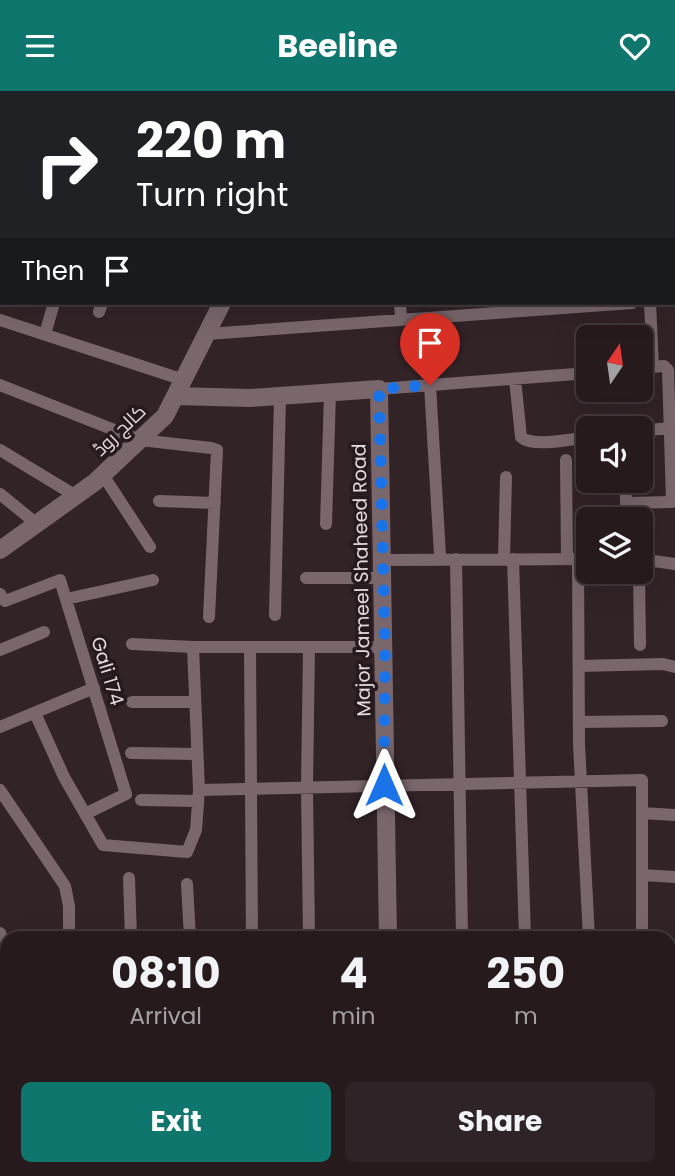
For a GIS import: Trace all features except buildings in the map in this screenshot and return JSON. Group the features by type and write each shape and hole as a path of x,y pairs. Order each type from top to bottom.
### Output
{"street":[{"path":"45,334 53,305"},
{"name":"کالج روڈ","path":"0,550 103,475 165,416 221,305"},
{"path":"400,305 401,320"},
{"path":"207,334 605,305"},
{"path":"649,325 650,305"},
{"path":"0,320 184,380"},
{"path":"626,503 673,501 668,370 664,366 653,367"},
{"path":"175,397 250,398 576,374"},
{"path":"515,379 524,440 533,443 576,438"},
{"path":"0,385 140,440 217,450 209,617"},
{"path":"430,385 440,555"},
{"name":"Major Jameel Shaheed Road","path":"379,389 388,931"},
{"path":"326,524 330,393"},
{"path":"275,615 279,396"},
{"path":"653,430 669,428"},
{"path":"0,450 76,496"},
{"path":"566,460 576,542"},
{"path":"103,475 150,547"},
{"path":"506,477 525,931"},
{"path":"626,493 626,507"},
{"path":"0,494 37,524"},
{"path":"159,501 215,503"},
{"path":"456,559 463,931"},
{"path":"383,560 576,559"},
{"path":"653,561 675,564"},
{"path":"306,578 383,578"},
{"path":"0,594 5,601 60,580 66,599 153,580"},
{"path":"578,584 579,722 589,931"},
{"path":"639,584 640,645"},
{"name":"Gali 174","path":"66,599 126,795 85,814"},
{"path":"0,650 44,632"},
{"path":"132,644 193,647 385,647"},
{"path":"35,713 64,777 103,845 187,852 196,830 199,795 193,647"},
{"path":"250,647 251,931"},
{"path":"309,647 309,931"},
{"path":"579,666 663,664 675,667"},
{"path":"0,727 93,688"},
{"path":"132,702 195,702"},
{"path":"579,722 662,721"},
{"path":"131,753 197,754"},
{"path":"141,800 250,789 642,780 642,931"},
{"path":"2,799 40,847 65,886 69,906 69,931"},
{"path":"642,813 675,815"},
{"path":"642,875 675,877"},
{"path":"129,878 131,931"},
{"path":"187,884 190,931"}],"route":[{"path":"384,785 385,647 379,389 430,385"}]}
